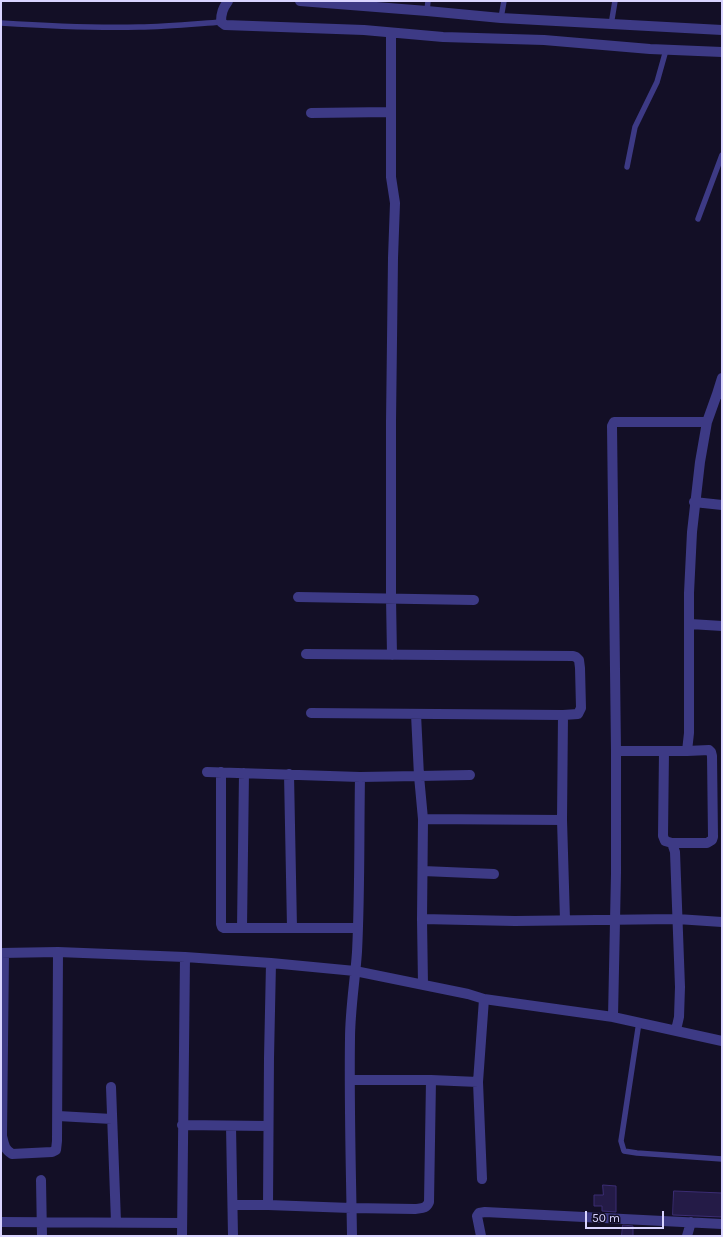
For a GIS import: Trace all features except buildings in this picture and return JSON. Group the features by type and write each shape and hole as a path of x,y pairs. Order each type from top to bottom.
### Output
{"street":[{"path":"228,1 223,8 221,16 222,22 226,25 357,30 444,37 544,40 666,50 722,52"},
{"path":"300,1 428,6 501,18 722,30"},
{"path":"391,33 391,177 395,203 393,258 392,654"},
{"path":"311,113 390,112"},
{"path":"687,750 689,733 690,564 694,502 707,422 720,394 722,378"},
{"path":"613,1017 616,920 616,751 612,426 614,422 707,422"},
{"path":"694,502 722,505"},
{"path":"298,597 474,600"},
{"path":"690,624 722,626"},
{"path":"306,654 573,656 579,660 580,668 581,708 578,714 310,713"},
{"path":"416,714 422,819 422,986"},
{"path":"563,715 562,820 564,920"},
{"path":"616,751 709,750 711,752 713,837 712,840 707,843 672,843 665,841 663,836 664,751"},
{"path":"208,772 360,777 470,775"},
{"path":"221,772 222,927 358,928"},
{"path":"242,928 244,773"},
{"path":"289,774 292,928"},
{"path":"352,1236 350,1038 358,928 360,777"},
{"path":"422,819 562,820"},
{"path":"672,843 675,852 680,987 679,1017 676,1030"},
{"path":"423,872 494,874"},
{"path":"422,920 508,921 677,919 722,922"},
{"path":"58,952 58,1116 56,1150 52,1152 12,1154 7,1151 4,1146 2,1136 2,953 58,952 185,957 355,971 422,986 468,994 484,999 613,1017 722,1040"},
{"path":"182,1236 185,957"},
{"path":"268,1205 271,963"},
{"path":"482,1179 478,1082 484,999"},
{"path":"350,1080 431,1080 478,1082"},
{"path":"233,1205 424,1208 429,1202 431,1080"},
{"path":"111,1087 116,1222"},
{"path":"58,1116 112,1118"},
{"path":"182,1125 268,1126"},
{"path":"231,1126 233,1236"},
{"path":"41,1180 42,1236"},
{"path":"481,1236 477,1216 480,1213 485,1212 722,1224"},
{"path":"1,1222 182,1222"},
{"path":"687,1236 691,1222"}],"lane":[{"path":"501,18 504,1"},
{"path":"611,25 615,1"},
{"path":"1,23 120,28 222,22"},
{"path":"627,166 636,127 657,82 666,50"},
{"path":"698,219 722,155"},
{"path":"640,1022 621,1141 624,1151 722,1159"}]}
